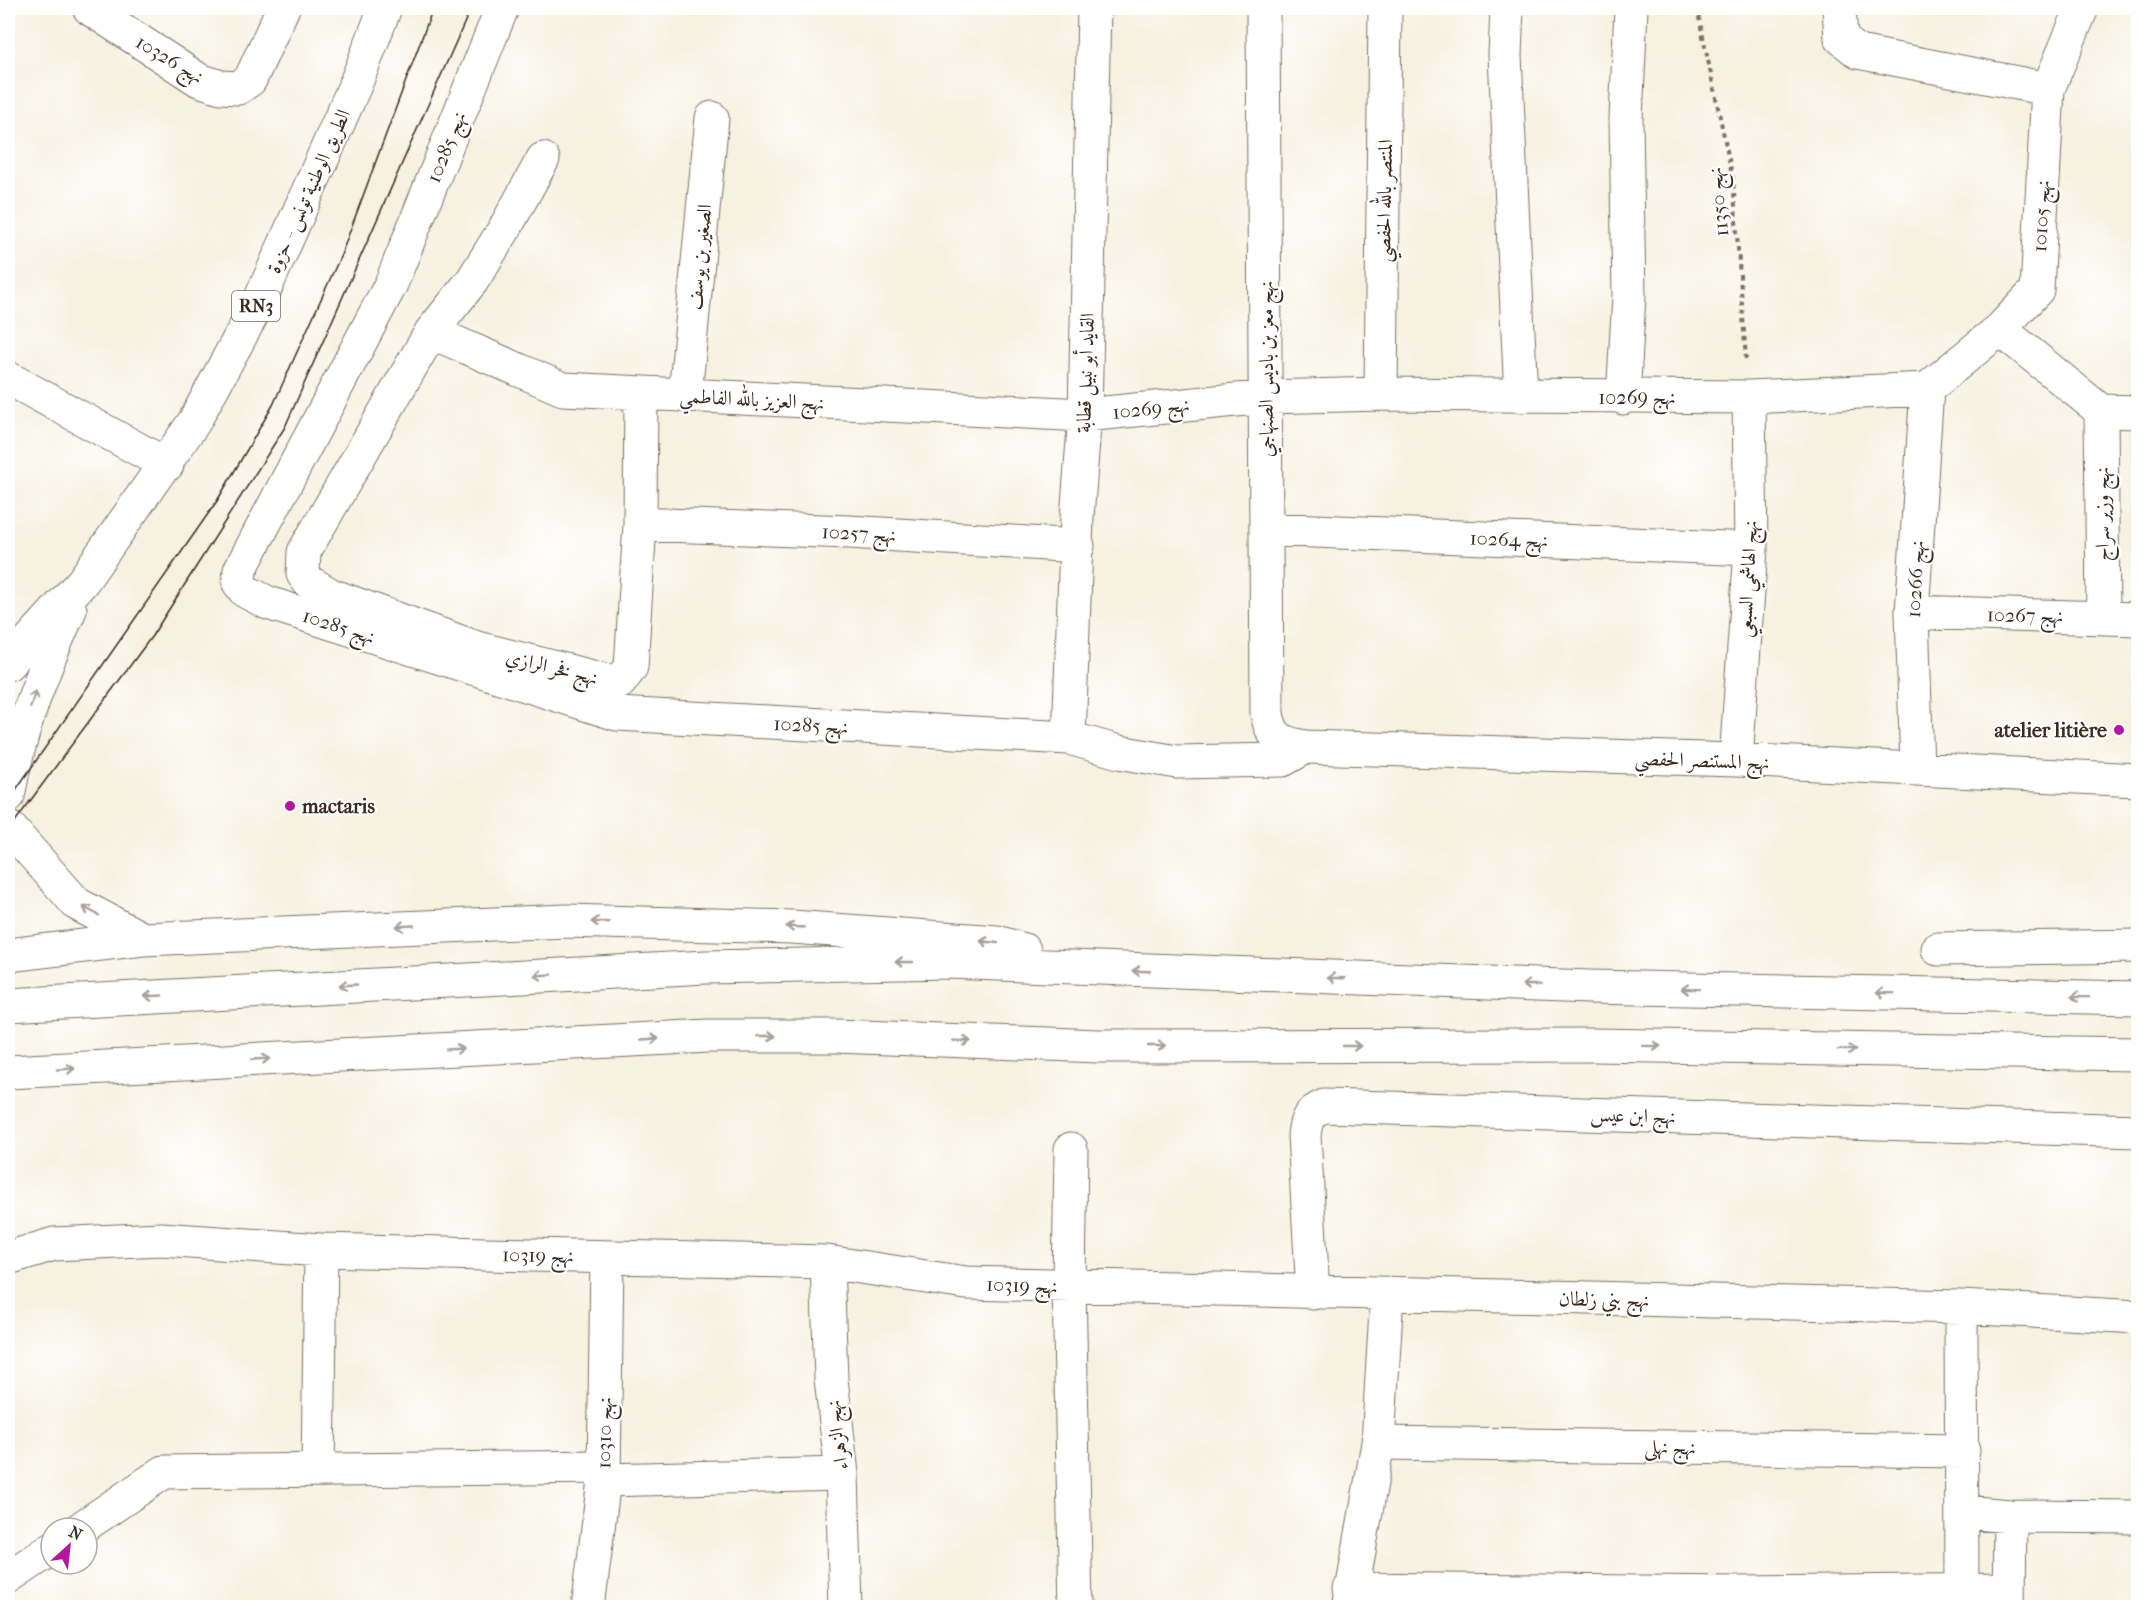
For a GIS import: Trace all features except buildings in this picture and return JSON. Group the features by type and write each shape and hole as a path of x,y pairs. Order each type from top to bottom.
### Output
{"main road":[{"name":"نهج 10326","path":"88,8 199,80 221,87 238,88 250,80 283,8"},
{"name":"الطريق الوطنية تونس - حزوة","path":"8,664 83,581 167,465 194,422 260,300 356,83 385,8"},
{"name":"نهج 10285","path":"502,8 391,284 240,570 239,583 245,591 268,603 617,714 1069,738"},
{"name":"القايد أبو نبيل قطابة","path":"1069,738 1078,546 1077,517 1085,415 1094,8"},
{"name":"نهج معز بن باديس الصنهاجي","path":"1263,8 1267,713 1270,731"},
{"name":"المنتصر بالله الحفصي","path":"1381,394 1385,8"},
{"path":"1507,8 1505,54 1521,396"},
{"path":"1623,398 1629,296 1626,119 1631,8"},
{"path":"1839,8 1841,38 1858,52 2048,89"},
{"name":"نهج 10105","path":"2000,329 2037,290 2048,89 2082,8"},
{"name":"الصغير بن يوسف","path":"685,395 712,118"},
{"path":"431,332 472,281 505,228 543,159"},
{"path":"1927,389 2000,329 2101,411 2139,412"},
{"name":"نهج العزيز بالله الفاطمي","path":"431,332 564,389 1085,415"},
{"name":"نهج فخر الرازي","path":"431,332 304,552 303,574 309,582 331,595 477,648 620,682 631,667 640,524 641,393"},
{"path":"8,378 167,465"},
{"name":"نهج 10269","path":"1085,415 1266,397 1381,394 1623,398 1749,397 1927,389"},
{"name":"نهج 10266","path":"1917,769 1912,612 1927,389"},
{"name":"نهج الهاشمي السبعي","path":"1736,760 1752,549 1749,397"},
{"name":"نهج وزير سراج","path":"2101,411 2103,617"},
{"name":"نهج 10257","path":"640,524 849,532 1078,546"},
{"name":"نهج 10264","path":"1266,529 1752,549"},
{"name":"الطريق الوطنية تونس - حزوة","path":"8,818 19,745 40,676 83,581"},
{"name":"نهج 10267","path":"1912,612 2139,619"},
{"name":"نهج المستنصر الحفصي","path":"1270,731 1281,740 1306,747 1736,760 2139,780"},
{"path":"1069,738 1119,752 1177,762 1283,760 1306,747"},
{"path":"8,818 77,904 143,939"},
{"path":"8,955 143,939 566,921 792,927 997,942 1085,969"},
{"path":"1938,949 2139,946"},
{"path":"8,1005 706,966 946,962 1589,987 2139,998"},
{"path":"8,1072 709,1036 836,1036 1099,1046 1594,1045 2139,1054"},
{"name":"نهج ابن عيس","path":"1313,1293 1304,1135 1305,1119 1314,1110 1324,1106 2139,1131"},
{"path":"1071,1149 1069,1286 1076,1608"},
{"name":"نهج 10319","path":"8,1258 54,1244 162,1239 321,1250 827,1262 966,1283 1069,1286"},
{"path":"318,1470 321,1250"},
{"name":"نهج 10310","path":"588,1608 604,1474 607,1257"},
{"name":"نهج الزهراء","path":"827,1262 831,1379 842,1474 846,1608"},
{"name":"نهج بني زلطان","path":"1069,1286 1961,1307 2139,1317"},
{"path":"1387,1294 1378,1443 1349,1598 1737,1600 1962,1590 2009,1599 2010,1516"},
{"path":"1961,1307 1962,1590"},
{"name":"نهج نهلى","path":"1378,1443 1963,1451"},
{"path":"99,1516 164,1472 318,1470 604,1474 842,1474"},
{"path":"1962,1512 2010,1516 2139,1517"},
{"path":"8,1578 39,1557"}],"path":[{"name":"نهج 11350","path":"1697,8 1733,179 1749,397"}],"tram line":[{"path":"8,801 217,501 273,405 341,255 433,8"},
{"path":"8,831 152,636 285,427 471,8"}],"place":[{"name":"atelier litière","path":"2119,730"},
{"name":"mactaris","path":"290,806"}]}
